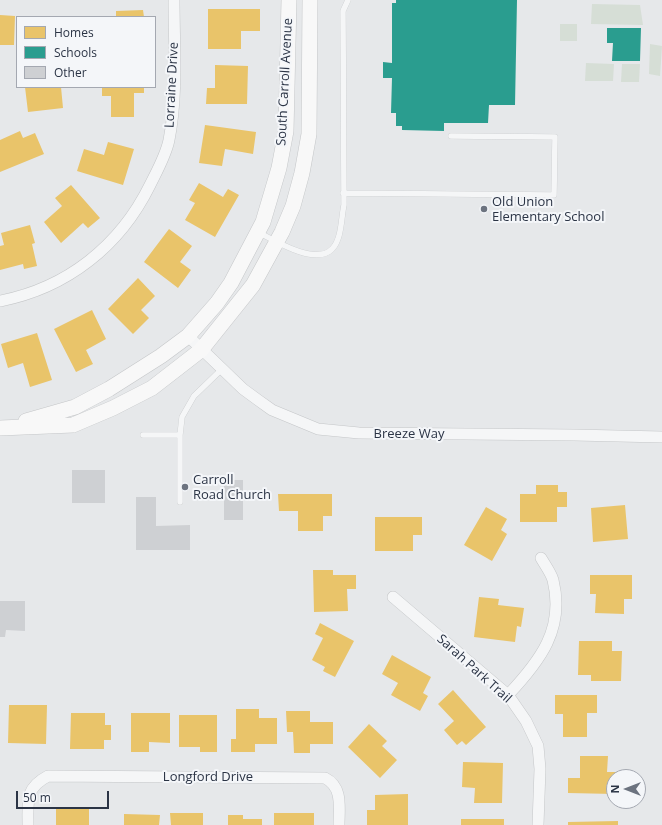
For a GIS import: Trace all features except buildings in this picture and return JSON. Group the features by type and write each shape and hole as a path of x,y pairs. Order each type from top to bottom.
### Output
{"main road":[{"name":"South Carroll Avenue","path":"1,428 74,407 138,371 188,336 217,303 231,283 258,232 272,198 286,132 289,0"},
{"name":"South Carroll Avenue","path":"1,428 73,425 113,408 152,388 201,350 253,285 277,242 293,206 302,173 309,134 310,0"}],"street":[{"name":"Lorraine Drive","path":"0,301 21,297 45,288 71,275 92,260 113,240 145,195 158,169 169,135 174,89 174,0"},
{"name":"Breeze Way","path":"188,336 201,350 244,389 272,410 318,430 359,433 574,435 662,438"},
{"path":"508,695 532,670 539,659 554,625 555,603 552,579 541,558"},
{"name":"Sarah Park Trail","path":"393,597 508,695 526,721 538,746 540,769 538,825"},
{"name":"Longford Drive","path":"28,825 29,799 36,783 48,776 56,776 325,778 333,781 338,791 339,825"}],"lane":[{"path":"258,232 303,253 324,255 332,249 339,235 344,205 343,11 348,0"},
{"path":"343,193 554,196 555,137 451,136"},
{"path":"180,502 180,435 182,417 194,396 222,369"},
{"path":"143,435 180,435"}],"shaded area":[{"path":"592,4 640,5 643,25 591,24"},
{"path":"560,24 577,24 577,41 560,41"},
{"path":"650,44 662,46 660,76 649,74"},
{"path":"586,63 614,64 613,81 585,81"},
{"path":"622,64 640,64 639,82 621,82"}],"place":[{"name":"Old Union Elementary School","path":"484,209"},
{"name":"Carroll Road Church","path":"185,487"}]}
